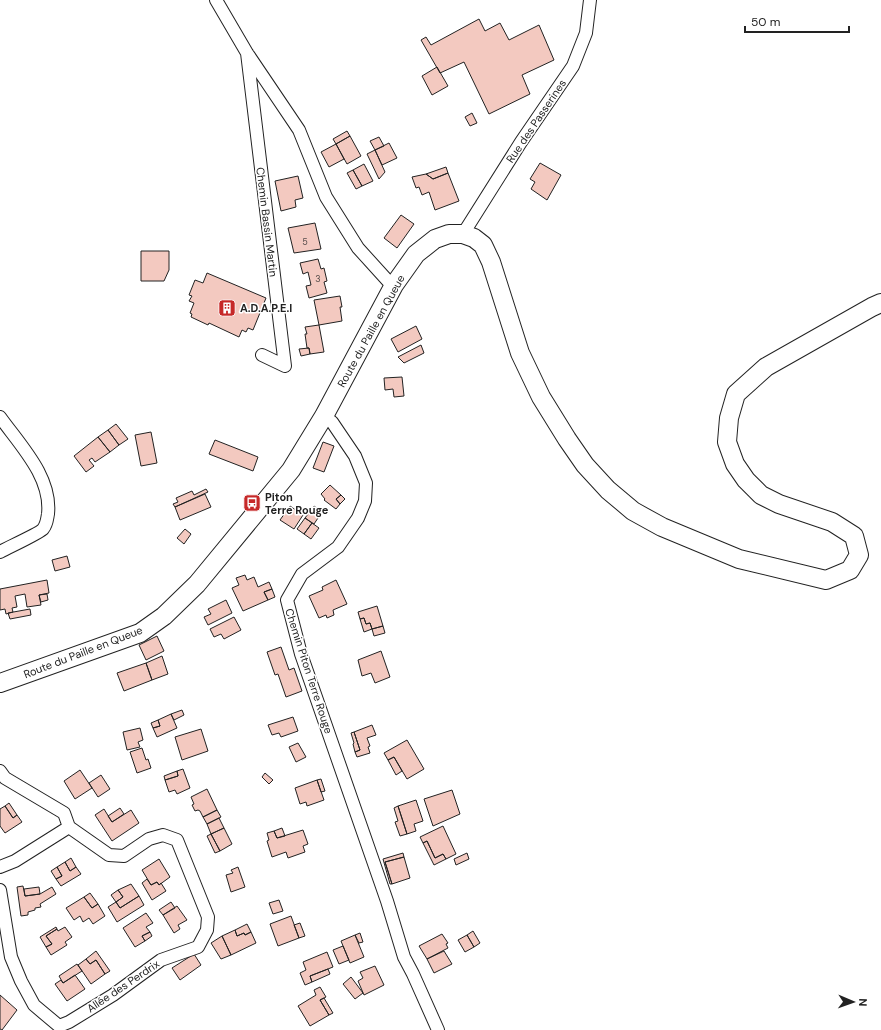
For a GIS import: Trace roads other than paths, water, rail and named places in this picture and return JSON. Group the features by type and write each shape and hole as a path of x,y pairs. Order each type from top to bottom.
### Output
{"main road":[{"name":"Route du Paille en Queue","path":"0,684 140,633 164,616 197,584 291,470 324,416 394,285 416,254 435,239 449,234 463,234"},
{"path":"463,234 474,238 483,245 520,353 542,398 585,465 608,490 633,511 662,527 739,559 826,580 850,570 859,555 854,536 832,522 779,504 761,495 746,480 735,464 727,442 729,418 736,394 766,367 881,303"}],"street":[{"name":"Chemin Bassin Martin","path":"216,0 247,53 299,130 326,197 358,248 387,280 394,285"},
{"name":"Rue des Passerines","path":"463,234 521,142 573,66 586,33 590,0"},
{"name":"Chemin Bassin Martin","path":"247,53 285,366 262,355"},
{"name":"Chemin Piton Terre Rouge","path":"324,416 332,422 355,456 366,482 365,501 358,518 338,547 302,574 287,600 301,654 387,901 404,957 414,974 438,1030"},
{"path":"0,417 31,459 43,482 47,495 48,510 46,523 43,530 0,552"},
{"name":"Allée des Perdrix","path":"0,771 5,778 64,813 70,827 109,855 124,856 149,839 164,835 177,840 208,917 207,930 198,946 161,960 113,995 69,1022 59,1026 34,1005 21,981 11,957 0,890"},
{"path":"0,867 15,861 70,827"}],"place":[{"name":"A.D.A.P.E.I","path":"227,308"},
{"name":"Piton Terre Rouge","path":"252,503"}]}
